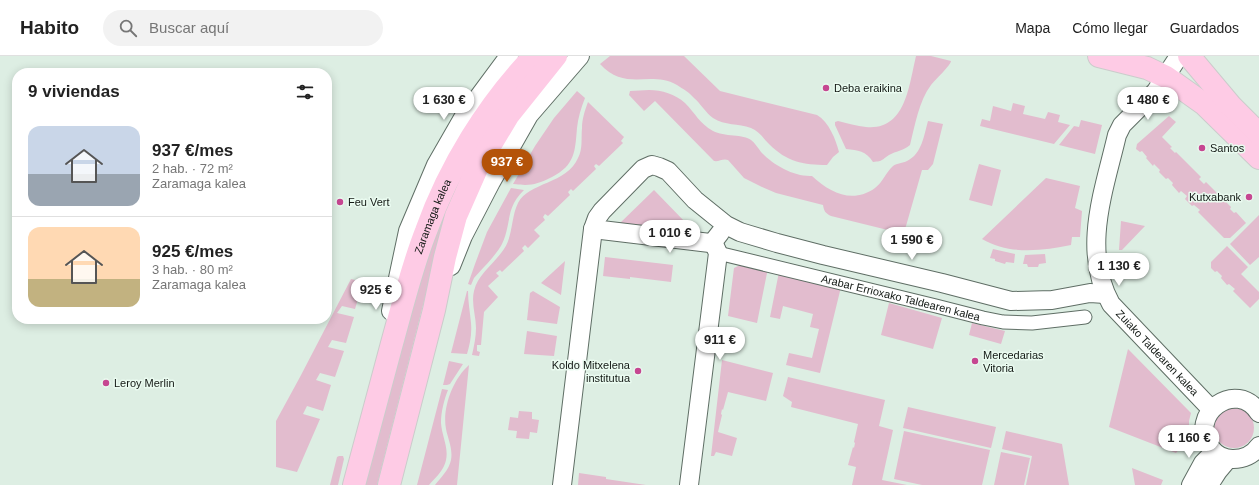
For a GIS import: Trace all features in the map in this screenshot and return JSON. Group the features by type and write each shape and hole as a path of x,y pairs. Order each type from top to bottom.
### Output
{"main road":[{"name":"Zaramaga kalea","path":"354,485 412,272 426,230 445,185 463,152 502,94 534,56"},
{"name":"Zaramaga kalea","path":"389,485 434,310 445,257 456,216 478,166 508,116 556,56"},
{"path":"1099,56 1147,68 1166,77 1204,104 1259,158"},
{"path":"1189,56 1231,106 1259,134"}],"street":[{"name":"Zaramaga kalea","path":"371,421 397,281 408,231 436,165 463,118 509,56"},
{"name":"Zaramaga kalea","path":"434,310 463,236 491,182 529,115 580,56"},
{"name":"Zuiako Taldearen kalea","path":"1179,56 1152,96 1122,125 1117,135 1096,228 1098,270 1105,294 1111,304 1211,409"},
{"name":"Arabar Errioxako Taldearen kalea","path":"562,485 593,229 597,218 602,211 643,169 652,165 668,171 695,200 726,225 740,232 815,253 1011,301 1052,300 1090,293 1105,294"},
{"path":"690,485 716,247 726,225"},
{"name":"Arabar Errioxako Taldearen kalea","path":"593,229 710,243 716,247 936,306 1003,322 1032,324 1085,317"},
{"path":"1258,408 1247,401 1228,399 1211,409 1205,419 1204,431 1207,442 1221,455 1239,459 1249,456 1258,449"},
{"path":"1191,485 1203,463 1221,455"},
{"path":"1209,485 1218,470 1221,455"}],"shaded area":[{"path":"610,56 684,56 720,91 817,115 825,122 834,137 839,152 827,165 803,163 789,159 769,144 754,129 718,121 713,118 690,94 677,85 657,79 628,79 619,77 609,72 600,64"},
{"path":"916,56 931,56 951,61 946,69 931,85 923,98 910,145 905,149 889,155 881,161 873,162 865,153 846,149 835,122 838,121 866,127 879,126 890,122 898,114 908,92"},
{"path":"649,90 663,92 677,97 685,103 704,125 713,131 748,138 766,157 778,166 791,172 805,176 812,176 826,187 850,196 867,193 880,183 893,166 912,158 922,144 928,121 943,124 933,164 928,170 922,170 906,226 903,232 900,233 831,216 825,212 823,205 776,193 744,178 728,160 724,159 714,161 655,101 644,111 629,95 630,91"},
{"path":"577,91 585,98 578,120 574,151 569,163 560,172 542,182 529,185 513,184 535,146 554,118"},
{"path":"588,102 624,137 621,141 623,143 599,166 596,164 594,166 596,169 573,191 571,189 568,192 570,195 548,216 545,214 543,217 545,220 534,230 540,236 528,248 525,245 522,248 524,251 502,272 500,270 496,273 499,276 488,286 498,297 484,312 481,345 477,345 477,351 480,352 479,356 472,355 476,331 473,296 476,285 479,279 507,244 516,208 523,196 539,186 566,173 573,167 580,155 583,118"},
{"path":"1013,103 1025,106 1023,114 1045,119 1048,112 1060,115 1058,122 1070,125 1054,144 980,126 982,119 990,121 993,106 1011,111"},
{"path":"1169,116 1176,122 1162,137 1172,147 1170,148 1201,177 1199,179 1204,184 1206,182 1231,207 1230,209 1234,213 1236,212 1246,223 1230,238 1224,238 1198,212 1200,210 1194,205 1192,206 1185,199 1187,196 1181,191 1179,193 1172,185 1173,183 1159,172 1160,170 1154,164 1153,166 1142,151 1140,152 1136,149 1137,144"},
{"path":"1081,120 1102,125 1095,154 1059,145 1074,126 1079,127"},
{"path":"465,163 433,266 377,485 364,485 421,264"},
{"path":"979,164 1001,170 992,206 969,200"},
{"path":"1046,178 1080,186 1075,208 1082,211 1080,237 1072,237 1071,245 1037,250 1014,250 1003,248 982,239"},
{"path":"511,188 524,190 511,209 502,244 493,257 474,278 471,285 468,284 487,232"},
{"path":"654,190 687,224 700,234 618,225"},
{"path":"1259,215 1259,257 1250,265 1230,244"},
{"path":"1121,221 1145,226 1122,250 1119,250"},
{"path":"1227,246 1248,267 1241,274 1259,292 1259,299 1250,308 1233,291 1235,289 1229,284 1227,285 1221,278 1222,276 1211,268 1211,262"},
{"path":"993,249 1015,254 1014,263 1006,262 1005,264 990,258"},
{"path":"1045,254 1046,263 1039,264 1038,267 1028,267 1027,264 1023,264 1025,255"},
{"path":"605,257 673,265 671,282 630,277 630,279 603,276"},
{"path":"565,261 561,295 541,283"},
{"path":"744,263 768,268 757,323 728,316 734,268"},
{"path":"779,272 841,287 820,373 786,365 789,353 812,358 819,329 810,327 813,314 783,306 780,319 770,317"},
{"path":"351,279 363,282 355,309 342,306 337,313 354,317 346,343 332,340 328,347 344,351 335,377 320,373 316,380 331,385 323,411 307,406 303,414 320,419 297,472 276,467 276,421 328,324 332,324 332,316"},
{"path":"467,291 471,327 467,354 451,353"},
{"path":"533,291 560,307 557,324 527,320 530,293"},
{"path":"889,303 942,318 933,349 881,335"},
{"path":"972,323 1005,331 1001,344 969,335"},
{"path":"527,331 557,336 554,356 524,354"},
{"path":"1128,349 1191,413 1189,421 1189,438 1176,453 1109,427"},
{"path":"722,360 773,373 766,401 728,392 723,410 722,409 718,432 737,438 732,456 716,452 714,456 711,456"},
{"path":"449,361 463,364 450,384 443,385"},
{"path":"469,365 457,485 435,485 447,470 451,460 451,448 445,421 447,403 458,378"},
{"path":"788,377 885,400 879,426 893,430 882,480 907,485 852,485 856,467 848,465 853,447 854,448 858,424 791,407 792,402 783,396"},
{"path":"442,389 448,390 443,406 441,423 447,455 446,460 441,471 429,485 417,485"},
{"path":"908,407 996,427 991,448 903,428"},
{"path":"1238,408 1245,411 1251,417 1254,428 1253,436 1245,445 1238,448 1230,448 1223,445 1215,436 1214,424 1217,417 1226,409"},
{"path":"519,411 532,412 532,419 539,420 537,433 530,432 529,439 516,438 517,431 508,430 510,417 518,418"},
{"path":"904,431 990,450 982,485 922,485 894,479"},
{"path":"1006,431 1062,444 1069,485 1026,485 1032,456 1002,449"},
{"path":"1001,452 1030,458 1024,485 994,485"},
{"path":"343,456 344,459 338,485 330,485 337,457"},
{"path":"1132,468 1163,480 1161,485 1135,485"},
{"path":"579,473 606,477 606,479 646,485 578,485"}],"place":[{"name":"Deba eraikina","path":"826,88"},
{"name":"Santos","path":"1202,148"},
{"name":"Kutxabank","path":"1249,197"},
{"name":"Feu Vert","path":"340,202"},
{"name":"Mercedarias Vitoria","path":"975,361"},
{"name":"Koldo Mitxelena institutua","path":"638,371"},
{"name":"Leroy Merlin","path":"106,383"}]}
